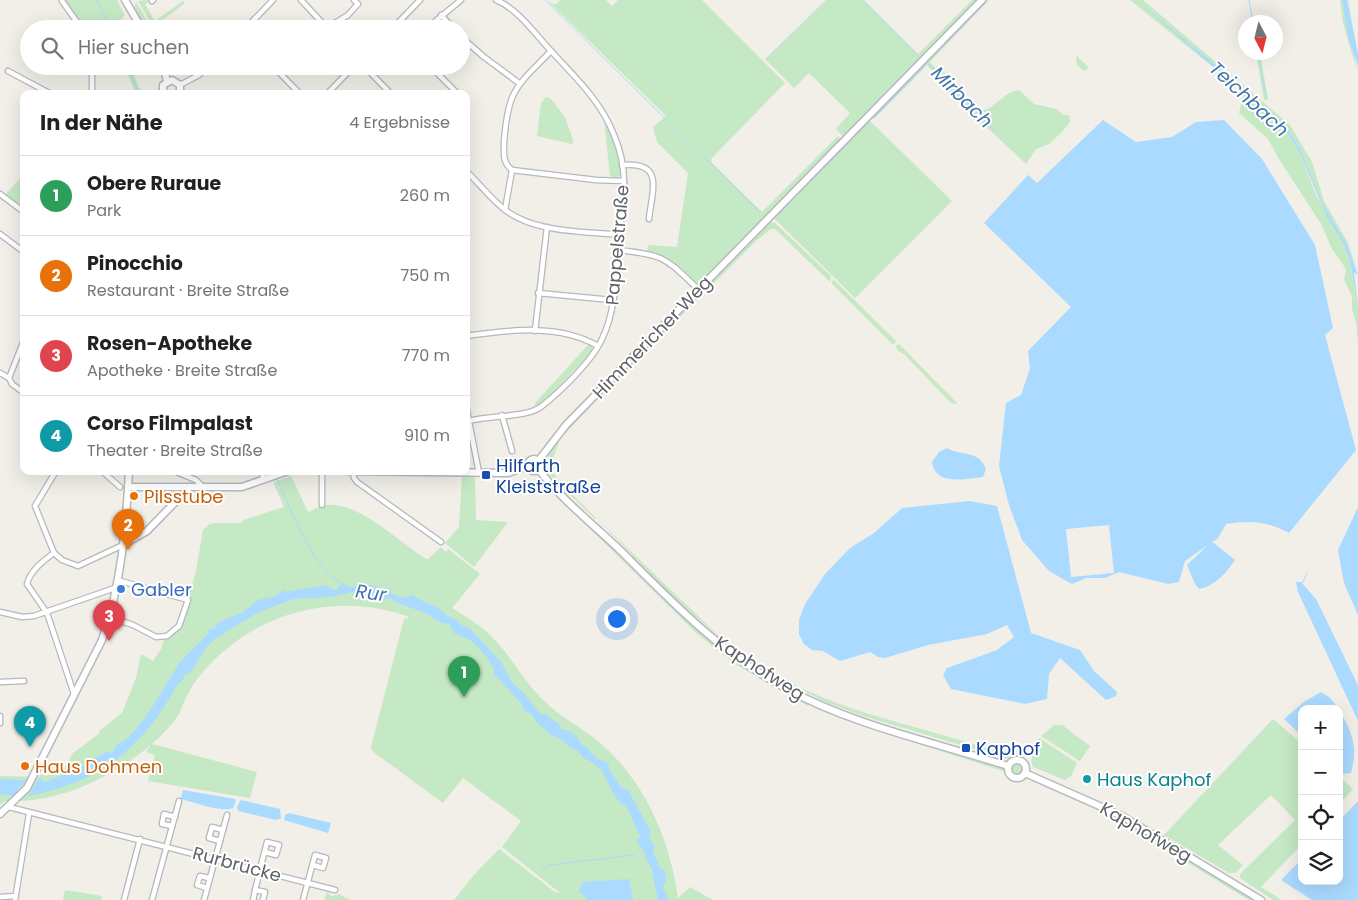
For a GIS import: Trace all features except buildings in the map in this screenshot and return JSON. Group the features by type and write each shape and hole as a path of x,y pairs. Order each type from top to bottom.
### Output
{"main road":[{"name":"Himmericher Weg","path":"539,460 566,425 982,0"},
{"path":"127,1 137,20"},
{"path":"165,75 167,81"},
{"path":"163,90 167,81 174,80 180,85 180,90"},
{"path":"470,473 514,472 528,466 530,460 539,460 541,465 539,470 532,471 528,466"},
{"name":"Kaphofweg","path":"539,470 692,621 729,652 766,677 809,700 846,716 1008,766"},
{"path":"0,814 17,800 33,777 102,640 109,617 124,545 129,475"},
{"path":"128,487 242,487 278,475"},
{"path":"124,545 147,531 190,487"},
{"name":"Kaphofweg","path":"1014,760 1019,760 1025,765 1026,772 1020,778 1012,778 1007,772 1008,766 1014,760"},
{"name":"Kaphofweg","path":"1026,772 1122,816 1261,900"}],"street":[{"path":"254,20 273,0"},
{"path":"301,0 320,20"},
{"path":"340,20 358,4 354,0"},
{"path":"401,20 420,0"},
{"path":"436,20 461,0"},
{"name":"Pappelstraße","path":"470,421 502,415 512,416 540,408 593,354 607,327 612,300 624,181 615,136 602,110 585,87 551,51 514,13 496,0"},
{"path":"62,1 76,20"},
{"path":"441,15 446,20"},
{"path":"470,45 484,58 519,83"},
{"path":"551,51 519,83 511,97 506,112 505,163 512,170 596,180 624,181"},
{"path":"8,71 44,90"},
{"path":"92,75 92,90"},
{"path":"180,85 199,75"},
{"path":"282,75 296,90"},
{"path":"331,90 345,75"},
{"path":"373,75 387,90"},
{"path":"439,75 454,90"},
{"path":"622,166 642,165 648,168 652,176 649,219"},
{"path":"505,210 512,170"},
{"path":"470,175 505,210 522,219 547,227 619,235"},
{"path":"0,194 20,209"},
{"path":"535,331 547,227"},
{"path":"0,234 20,249"},
{"path":"618,250 659,256 677,267 699,290"},
{"path":"538,293 612,300"},
{"path":"470,336 535,331 567,333 598,346"},
{"path":"9,378 20,350"},
{"path":"0,373 9,378 12,384 20,390"},
{"path":"502,415 512,451"},
{"path":"470,426 479,473"},
{"path":"54,475 35,506 54,554 62,560 78,566 124,545"},
{"path":"106,475 120,487"},
{"path":"184,475 196,480 203,487"},
{"path":"264,475 268,479"},
{"path":"322,475 322,506"},
{"path":"353,475 357,482 441,542"},
{"path":"54,554 36,568 29,577 27,584 47,613 74,694"},
{"path":"109,617 133,625 156,637 167,636 179,626 188,600 117,580"},
{"path":"0,612 22,617 47,613 115,588"},
{"path":"0,682 24,680"},
{"path":"0,716 0,722"},
{"path":"152,900 179,802"},
{"name":"Rurbrücke","path":"9,807 29,814 140,839 335,890"},
{"path":"0,897 16,898 29,814"},
{"path":"172,826 162,824 164,814 175,817"},
{"path":"204,900 227,815"},
{"path":"220,841 209,838 212,827 222,830"},
{"path":"124,900 140,839"},
{"path":"254,900 265,852"},
{"path":"303,900 313,865"},
{"path":"207,888 197,885 200,876 210,878"},
{"path":"255,890 265,892 263,900"}],"green space":[{"path":"63,0 117,0 125,15 121,20 77,20"},
{"path":"150,0 145,4 154,20 149,20 138,1"},
{"path":"547,0 555,5 560,0 606,0 612,6 618,0 702,0 785,83 711,159 712,163 762,212 838,136 841,139 697,285 667,257 646,252 649,245 677,247 688,173 657,142 653,127 666,116"},
{"path":"826,0 864,0 918,54 972,0 977,0 843,136 836,129 850,113 809,73 794,88 765,59"},
{"path":"985,0 989,0 930,62 937,70 944,72 980,111 990,107 1013,91 1019,90 1034,104 1056,109 1063,115 1069,115 1070,122 1062,132 1049,144 1036,149 1026,164 939,82 935,73 927,65 873,120 873,116"},
{"path":"1130,0 1143,0 1290,125 1312,162 1324,201 1348,243 1356,268 1343,238 1323,204 1301,151 1288,130 1245,92 1285,129 1300,153 1316,195 1342,240 1350,260 1358,305 1358,342 1356,322 1352,309 1352,296 1344,280 1346,271 1344,266 1332,249 1321,224 1268,139 1239,113 1244,92"},
{"path":"1340,0 1342,0 1358,74 1343,23"},
{"path":"1347,0 1348,0 1358,54"},
{"path":"183,1 185,3 163,20 156,20"},
{"path":"136,2 147,20 141,20 134,8"},
{"path":"1076,55 1089,68 1084,71 1077,65"},
{"path":"1257,60 1261,60 1268,99 1264,100"},
{"path":"128,75 134,75 140,90 134,90"},
{"path":"546,97 551,99 565,117 573,140 572,144 537,136 541,103"},
{"path":"604,119 608,124 616,145 621,174 618,178 610,176"},
{"path":"869,120 952,201 855,298 774,218"},
{"path":"20,178 20,207 4,196"},
{"path":"770,221 775,223 831,276 830,282 775,229 771,229 755,242 605,392 604,390"},
{"path":"833,279 896,341 893,345 832,284"},
{"path":"899,344 956,404 951,403 905,355 897,350 896,346"},
{"path":"588,345 592,345 592,351 587,357 547,399 535,406 535,403"},
{"path":"589,406 560,439 550,467 557,479 595,519 551,476 548,467 552,448 558,438"},
{"path":"291,476 308,512 326,505 352,509 379,524 426,559 441,547 446,552 448,549 480,574 452,608 488,633 499,644 542,699 555,711 599,742 630,775 642,793 662,833 669,855 678,898 690,887 713,900 454,900 474,875 499,849 555,892 560,893 502,847 521,821 463,778 443,803 372,751 371,747 404,619 410,617 381,609 351,606 322,607 293,613 266,623 241,638 218,657 197,679 178,716 152,744 257,772 250,798 148,781 155,755 146,752 151,745 118,768 82,786 44,798 25,801 5,801 0,805 0,776 38,777 42,774 46,776 62,772 73,753 100,733 99,731 122,713 136,678 141,654 153,661 161,649 164,639 172,636 179,629 196,571 203,530 210,524 241,523 243,520 284,507 274,482"},
{"path":"462,476 475,477 476,520 508,522 474,567 445,543 459,527"},
{"path":"561,497 655,592 695,627 737,660 808,702 808,706 735,664 696,633 560,499"},
{"path":"599,521 723,640 673,597"},
{"path":"726,640 759,665 793,684 828,700 1012,757 1007,759 860,715 823,701 771,674 725,642"},
{"path":"817,706 1008,769 1009,773 853,723 815,708"},
{"path":"1273,719 1298,741 1298,848 1261,887 1282,900 1273,900 1240,878 1240,874 1295,820 1271,795 1218,845 1243,865 1235,873 1229,873 1164,835"},
{"path":"1054,725 1062,725 1090,746 1080,761 1041,736"},
{"path":"1039,738 1077,763 1071,776 1065,780 1033,767 1032,756"},
{"path":"1016,762 1021,764 1023,769 1021,774 1016,776 1011,774 1009,769 1011,764"},
{"path":"1035,779 1122,819 1257,900 1249,900 1117,819 1032,781"},
{"path":"1343,780 1353,789 1343,800"},
{"path":"65,890 102,896 101,900 63,900"},
{"path":"327,892 331,896 339,894 350,900 324,900"}],"water":[{"path":"1136,0 1247,91 1288,130 1301,151 1323,204 1347,245 1358,275 1354,272 1358,305 1350,260 1342,240 1324,210 1300,153 1285,129"},
{"path":"1342,0 1347,0 1358,54 1358,66 1349,40"},
{"path":"1103,120 1136,142 1172,137 1196,122 1224,120 1262,159 1315,245 1333,328 1325,335 1356,450 1289,533 1258,522 1226,524 1218,538 1185,561 1179,582 1168,584 1119,572 1105,578 1086,578 1072,584 1049,571 1022,540 1009,505 999,466 1006,403 1021,395 1030,368 1028,351 1071,307 984,223 1028,175 1037,183","holes":["1109,525 1114,573 1071,577 1066,529"]},
{"path":"947,448 979,459 986,469 983,477 952,479 939,475 934,470 932,462 939,452"},
{"path":"970,501 997,506 1031,633 1080,650 1094,671 1117,692 1116,696 1106,700 1060,658 1049,674 1047,699 1025,704 951,689 943,675 947,668 997,650 1014,637 1007,625 987,634 928,645 885,658 878,657 870,652 840,661 823,651 812,650 804,644 799,634 799,620 805,604 825,574 850,548 874,533 902,508"},
{"path":"1358,507 1358,615 1344,583 1338,550"},
{"path":"1210,543 1214,543 1235,560 1215,582 1199,589 1187,565"},
{"path":"1296,582 1301,582 1316,599 1354,677 1358,686 1358,721 1298,592"},
{"path":"342,583 351,588 364,584 405,598 411,595 428,604 429,609 440,611 469,628 501,662 513,684 522,691 540,714 545,714 560,725 560,729 567,730 573,734 596,758 608,763 610,771 621,787 628,790 651,832 649,838 655,847 653,852 661,869 664,870 666,881 663,886 668,900 658,900 652,870 645,857 646,854 638,844 637,839 641,838 626,805 620,803 613,793 602,770 583,758 578,751 569,747 563,740 551,735 535,721 532,714 524,711 522,704 494,674 494,668 481,650 470,640 454,633 449,624 438,621 421,611 397,603 390,598 379,600 352,592 331,597 293,599 259,612 208,645 190,673 184,675 184,679 178,684 150,727 117,759 99,771 78,781 54,790 28,796 39,778 44,782 74,771 106,752 112,753 116,746 129,737 146,717 180,662 209,633 208,629 214,629 219,622 242,613 258,600 276,596 283,590 286,592 327,585 329,588 337,590"},
{"path":"1321,692 1329,697 1336,705 1300,705"},
{"path":"1298,707 1298,732 1284,719"},
{"path":"1343,717 1353,740 1354,755 1351,773 1343,774"},
{"path":"0,779 26,780 13,796 0,794"},
{"path":"183,790 235,799 236,801 233,808 215,808 181,799"},
{"path":"241,800 280,809 281,818 276,820 238,811 237,806"},
{"path":"1358,801 1358,900 1312,900 1281,880 1298,863 1298,885 1343,885 1343,817"},
{"path":"289,813 331,823 328,833 284,820 285,815"},
{"path":"629,879 633,900 588,900 579,891 583,882"}],"waterway":[{"path":"97,0 107,20"},
{"path":"545,0 760,212"},
{"name":"Mirbach","path":"862,0 917,55"},
{"path":"1249,0 1252,15"},
{"path":"1259,60 1266,98"},
{"name":"Mirbach","path":"875,117 928,63 996,132"},
{"path":"131,75 137,90"},
{"path":"811,181 869,122"},
{"path":"781,212 804,187"},
{"name":"Teichbach","path":"1326,215 1344,243"},
{"path":"277,479 312,552 331,576 342,584"},
{"path":"1302,584 1307,573"},
{"name":"Rur","path":"419,605 432,609 442,616"},
{"path":"541,871 550,865 634,855"}],"place":[{"name":"Hilfarth Kleiststraße","path":"486,475"},
{"name":"Pilsstube","path":"134,496"},
{"name":"Pinocchio","path":"128,550"},
{"name":"Gabler","path":"121,589"},
{"name":"Rosen-Apotheke","path":"109,641"},
{"name":"Obere Ruraue","path":"464,697"},
{"name":"Corso Filmpalast","path":"30,747"},
{"name":"Kaphof","path":"966,748"},
{"name":"Haus Dohmen","path":"25,766"},
{"name":"Haus Kaphof","path":"1087,779"}]}
